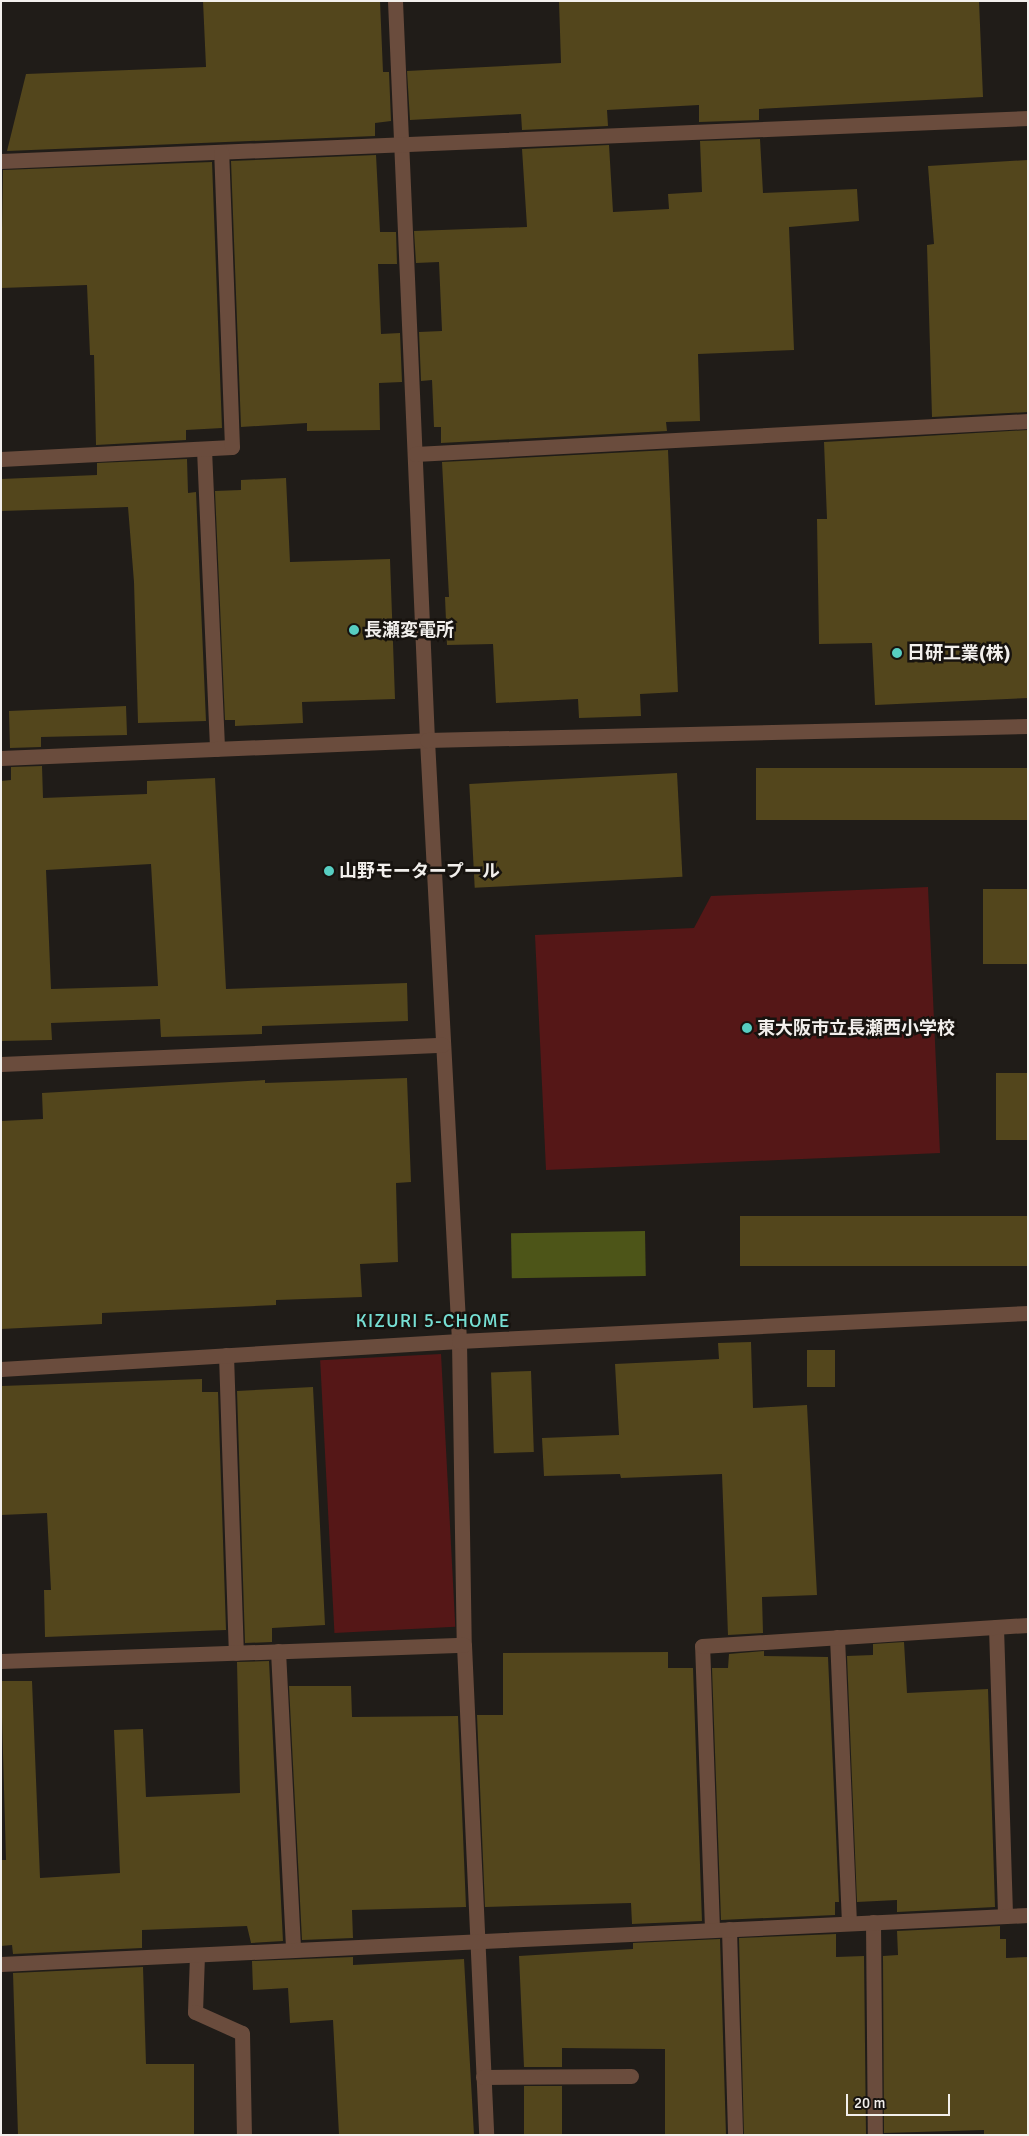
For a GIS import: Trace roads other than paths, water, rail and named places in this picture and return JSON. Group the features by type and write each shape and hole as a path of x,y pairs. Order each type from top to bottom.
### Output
{"street":[{"path":"395,1 427,740 459,1340 464,1644 475,1941 486,2135"},
{"path":"1,161 1028,118"},
{"path":"1,459 232,447 221,152"},
{"path":"415,454 1028,421"},
{"path":"204,449 217,749"},
{"path":"1,758 427,740 1028,726"},
{"path":"1,1064 443,1045"},
{"path":"1,1368 459,1340 1028,1313"},
{"path":"226,1355 236,1653"},
{"path":"712,1930 702,1646 1028,1625"},
{"path":"996,1627 1005,1916"},
{"path":"837,1637 849,1923"},
{"path":"1,1662 464,1644"},
{"path":"278,1652 293,1950"},
{"path":"1,1964 1028,1915"},
{"path":"873,1922 875,2135"},
{"path":"728,1929 735,2135"},
{"path":"197,1955 195,2012 242,2033 244,2135"},
{"path":"482,2077 631,2076"}],"place":[{"name":"長瀬変電所","path":"354,630"},
{"name":"日研工業(株)","path":"897,653"},
{"name":"山野モータープール","path":"329,871"},
{"name":"東大阪市立長瀬西小学校","path":"747,1028"}],"district":[{"name":"KIZURI 5-CHOME","path":"433,1322"}]}
